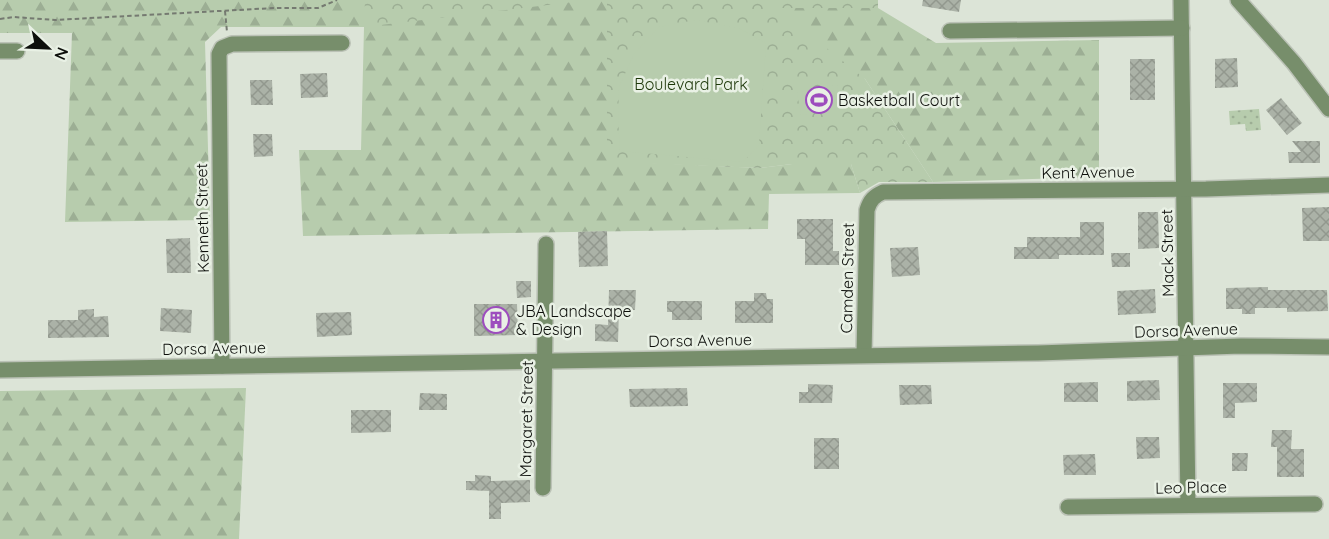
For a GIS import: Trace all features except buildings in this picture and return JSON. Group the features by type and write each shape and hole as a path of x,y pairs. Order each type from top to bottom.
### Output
{"street":[{"name":"Mack Street","path":"1181,0 1188,505"},
{"path":"1238,0 1294,63 1329,109"},
{"path":"950,31 1182,28"},
{"path":"227,45 342,43"},
{"name":"Kenneth Street","path":"222,366 219,54 227,45"},
{"path":"0,51 17,51"},
{"name":"Kent Avenue","path":"869,202 883,192 1184,189 1329,184"},
{"name":"Camden Street","path":"864,355 869,202"},
{"name":"Margaret Street","path":"543,488 546,244"},
{"name":"Dorsa Avenue","path":"0,370 1038,353 1186,348 1329,348"},
{"name":"Leo Place","path":"1068,507 1316,504"}],"path":[{"path":"0,19 14,17 55,20 318,8 337,0"},
{"path":"225,11 227,45"}],"green space":[{"path":"0,0 607,0 607,161 760,168 792,164 851,164 860,193 769,194 768,229 303,236 299,150 361,150 364,27 221,27 205,42 210,220 65,222 72,33 0,33"},
{"path":"365,0 590,0 364,27"},
{"name":"Boulevard Park","path":"607,0 878,0 878,8 777,8 865,79 933,182 879,182 860,193 851,164 792,164 760,168 607,162"},
{"path":"645,0 878,0 878,8 936,43 1099,40 1099,177 933,182 865,79"},
{"path":"695,20 740,29 766,43 759,145 743,162 620,151 619,87 634,54 659,27"},
{"name":"Basketball Court","path":"837,85 841,108 801,115 797,93"},
{"path":"1259,109 1261,130 1246,131 1245,124 1230,125 1229,111"},
{"path":"246,388 239,539 0,539 0,391"}],"place":[{"name":"Basketball Court","path":"819,100"},
{"name":"JBA Landscape & Design","path":"496,320"}]}
